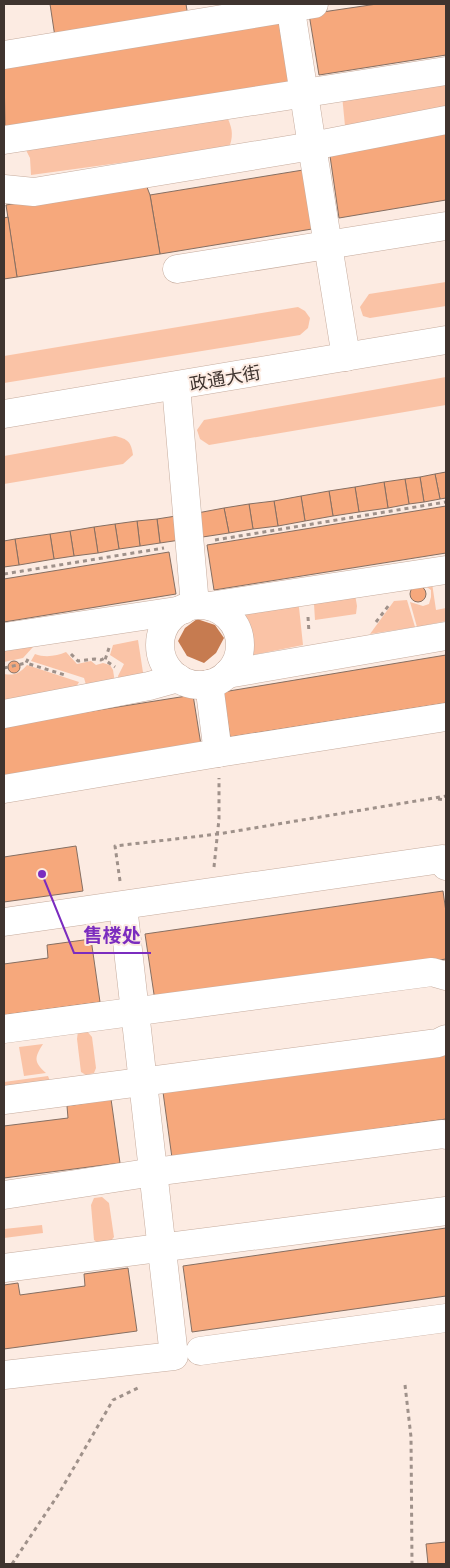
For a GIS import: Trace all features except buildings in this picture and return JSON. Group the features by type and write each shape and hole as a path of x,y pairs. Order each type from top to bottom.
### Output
{"street":[{"path":"4,55 298,5 305,93 312,146 346,357"},
{"path":"4,140 446,71"},
{"path":"4,189 34,192 312,146 446,120"},
{"path":"176,269 446,226"},
{"name":"政通大街","path":"4,414 446,340"},
{"path":"176,386 195,607"},
{"path":"4,637 446,570"},
{"path":"218,753 218,679 238,659 240,645 238,632 231,620 221,611 195,607 172,617 165,627 161,639 161,652 165,664 178,678 196,685 218,679 312,660 446,636"},
{"path":"4,714 149,686 178,678"},
{"path":"4,789 446,716"},
{"path":"4,922 442,859 446,866"},
{"path":"4,1375 174,1356 123,906"},
{"path":"4,1029 432,972 446,976"},
{"path":"4,1100 438,1043 446,1039"},
{"path":"4,1195 154,1172 446,1135"},
{"path":"4,1268 446,1211"},
{"path":"200,1351 446,1318"}],"path":[{"path":"4,574 446,502"},
{"path":"370,650 368,635 394,598 399,595 400,589 395,578"},
{"path":"306,591 312,660"},
{"path":"69,651 78,661 95,658 101,660 105,658"},
{"path":"26,663 30,656"},
{"path":"4,668 26,663 80,680 84,698"},
{"path":"211,893 218,834 220,787 218,753"},
{"path":"123,906 115,846 218,834 446,796"},
{"path":"435,798 446,800"},
{"path":"12,1564 58,1495 113,1400 138,1389 153,1375 157,1358"},
{"path":"405,1385 411,1437 412,1564"}],"shaded area":[{"path":"446,79 446,110 345,126 342,95"},
{"path":"228,119 232,134 229,148 31,175 30,158 25,148"},
{"path":"446,282 446,306 370,318 363,316 360,307 369,294"},
{"path":"298,307 305,311 310,318 308,328 300,335 4,383 4,356"},
{"path":"446,377 446,405 209,445 200,439 197,430 204,420"},
{"path":"115,436 126,440 131,447 133,455 123,464 4,484 4,456"},
{"path":"432,583 436,610 446,608 446,621 417,627 410,602 423,606 429,604 431,590 424,585"},
{"path":"354,589 357,606 356,614 315,620 314,604"},
{"path":"298,598 303,645 243,657 245,642 242,625 231,608"},
{"path":"407,600 415,627 370,634 394,601"},
{"path":"197,619 215,625 224,638 216,653 204,663 187,656 178,641 185,628"},
{"path":"138,640 144,679 119,683 118,676 124,664 110,655 113,645"},
{"path":"31,642 33,647 23,658 4,662 4,643"},
{"path":"66,652 77,664 91,661 96,665 103,663 110,665 113,670 115,683 87,688 84,678 31,661 35,654 51,656"},
{"path":"27,665 79,682 75,689 4,700 4,674 11,675 17,673"},
{"path":"86,1030 92,1037 96,1068 94,1073 86,1075 81,1072 77,1039 78,1031"},
{"path":"43,1044 37,1056 37,1063 46,1073 24,1076 19,1047"},
{"path":"48,1076 50,1081 4,1088 4,1082"},
{"path":"102,1197 109,1203 114,1237 110,1242 100,1244 94,1240 91,1205 94,1198"},
{"path":"42,1225 43,1233 4,1238 4,1229"}],"place":[{"name":"售楼处","path":"42,874"}]}
